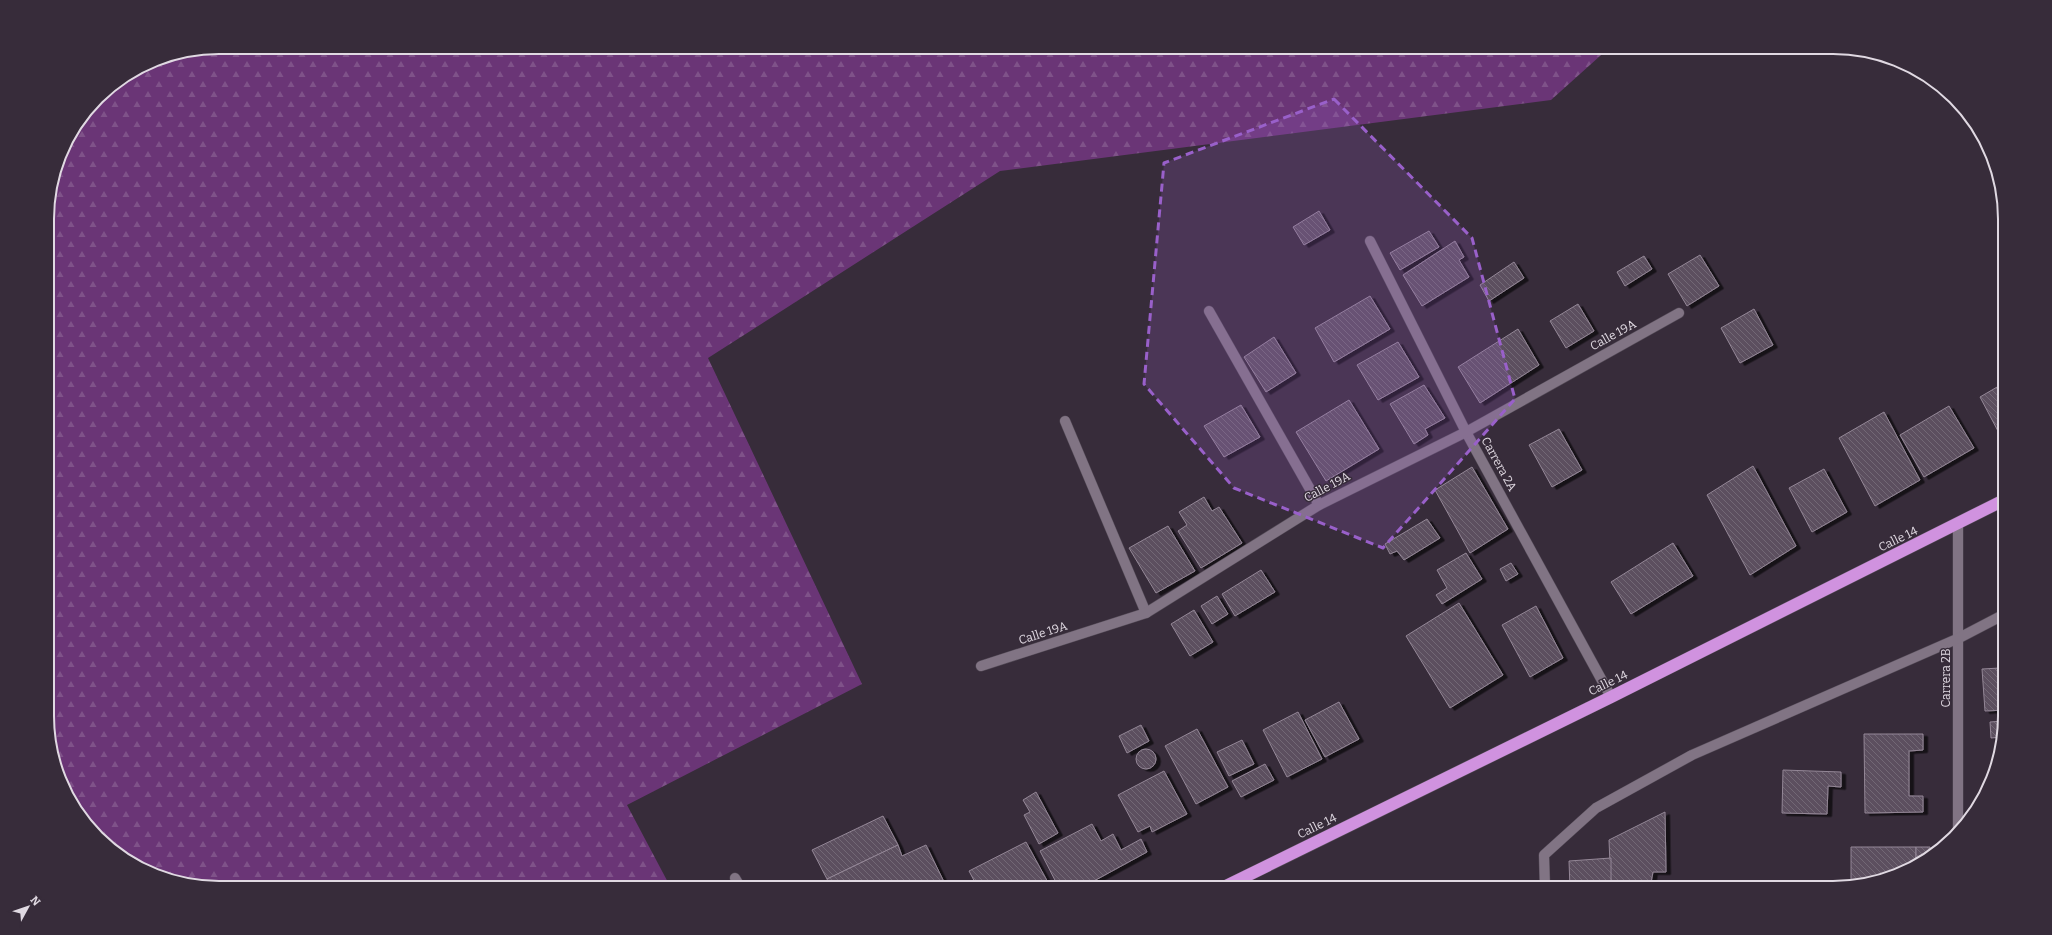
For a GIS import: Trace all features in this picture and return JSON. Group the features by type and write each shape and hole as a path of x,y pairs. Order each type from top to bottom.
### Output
{"highway":[{"name":"Calle 14","path":"1236,881 1611,697 1998,503"}],"street":[{"name":"Carrera 2A","path":"1370,240 1466,432 1611,697"},
{"path":"1209,311 1319,505"},
{"name":"Calle 19A","path":"981,666 1146,614 1319,505 1466,432 1679,313"},
{"path":"1065,421 1146,614"},
{"name":"Carrera 2B","path":"1958,524 1958,824"},
{"path":"1545,881 1544,855 1596,808 1692,755 1959,638 1998,618"}],"highlighted area":[{"path":"1334,99 1472,238 1515,399 1383,548 1234,488 1144,384 1164,163"}],"green space":[{"path":"209,54 1602,54 1551,100 1000,171 708,358 862,684 627,805 667,881 198,880 166,872 137,859 102,833 88,816 71,789 63,769 57,748 54,726 54,209 57,187 71,146 95,110 119,88 146,71 166,63 187,57"}],"building":[{"path":"1319,211 1330,230 1304,245 1293,227"},
{"path":"1429,231 1439,247 1400,270 1390,253"},
{"path":"1455,241 1464,257 1459,260 1469,277 1422,306 1403,275"},
{"path":"1700,255 1719,286 1687,306 1668,274"},
{"path":"1644,256 1652,269 1625,286 1617,272"},
{"path":"1514,262 1524,278 1489,301 1480,285"},
{"path":"1370,296 1390,329 1334,362 1315,328"},
{"path":"1578,304 1594,331 1566,348 1550,321"},
{"path":"1754,309 1773,345 1740,363 1721,328"},
{"path":"1518,329 1539,365 1480,403 1458,367"},
{"path":"1274,337 1296,373 1266,392 1244,357"},
{"path":"1398,342 1419,377 1378,400 1357,365"},
{"path":"1424,385 1445,418 1425,429 1428,435 1414,444 1390,404"},
{"path":"1998,386 1998,431 1980,397"},
{"path":"1349,400 1379,449 1326,481 1296,432"},
{"path":"1241,405 1260,437 1224,457 1204,426"},
{"path":"1949,406 1974,448 1924,477 1900,435"},
{"path":"1884,412 1920,480 1875,506 1839,438"},
{"path":"1559,429 1582,470 1552,487 1529,445"},
{"path":"1753,466 1796,546 1750,575 1707,495"},
{"path":"1472,467 1508,529 1470,553 1435,490"},
{"path":"1824,469 1847,512 1812,532 1789,488"},
{"path":"1204,497 1212,511 1219,507 1242,543 1201,568 1178,531 1187,525 1179,512"},
{"path":"1427,519 1440,538 1404,560 1397,551 1390,554 1385,544"},
{"path":"1168,526 1195,571 1156,593 1129,548"},
{"path":"1673,543 1693,576 1631,614 1611,582"},
{"path":"1466,553 1482,579 1442,604 1436,595 1447,588 1437,570"},
{"path":"1511,563 1518,574 1506,581 1500,569"},
{"path":"1261,570 1275,592 1235,616 1222,594"},
{"path":"1217,596 1228,614 1212,624 1201,606"},
{"path":"1459,603 1503,675 1450,708 1406,636"},
{"path":"1536,606 1563,658 1530,677 1502,625"},
{"path":"1194,610 1213,642 1190,656 1171,624"},
{"path":"1998,668 1998,710 1985,711 1982,669"},
{"path":"1339,702 1359,739 1325,757 1305,720"},
{"path":"1298,712 1322,759 1287,777 1263,730"},
{"path":"1998,721 1997,737 1991,738 1990,722"},
{"path":"1141,725 1149,741 1127,753 1119,736"},
{"path":"1197,729 1228,787 1196,804 1165,746"},
{"path":"1864,734 1923,734 1923,750 1909,751 1909,796 1923,796 1923,812 1865,813"},
{"path":"1242,740 1254,764 1229,776 1217,752"},
{"path":"1142,749 1150,749 1156,755 1156,763 1150,769 1142,769 1136,763 1136,755"},
{"path":"1265,764 1274,780 1241,797 1232,781"},
{"path":"1783,770 1841,772 1841,787 1828,786 1827,814 1782,813"},
{"path":"1164,771 1187,814 1152,832 1150,826 1138,832 1118,795"},
{"path":"1036,792 1058,833 1039,844 1024,815 1030,812 1023,800"},
{"path":"1665,812 1666,872 1653,872 1651,881 1611,881 1609,840"},
{"path":"883,816 898,845 827,879 812,850"},
{"path":"1092,824 1101,841 1113,834 1121,850 1141,839 1147,852 1094,881 1055,881 1040,851"},
{"path":"1026,842 1047,881 974,881 969,871"},
{"path":"898,845 902,856 926,845 944,881 828,881 827,879"},
{"path":"1851,847 1916,847 1916,858 1906,864 1886,872 1851,880"},
{"path":"1916,847 1930,847 1930,849 1916,858"},
{"path":"1611,858 1611,881 1570,881 1569,861"}]}
